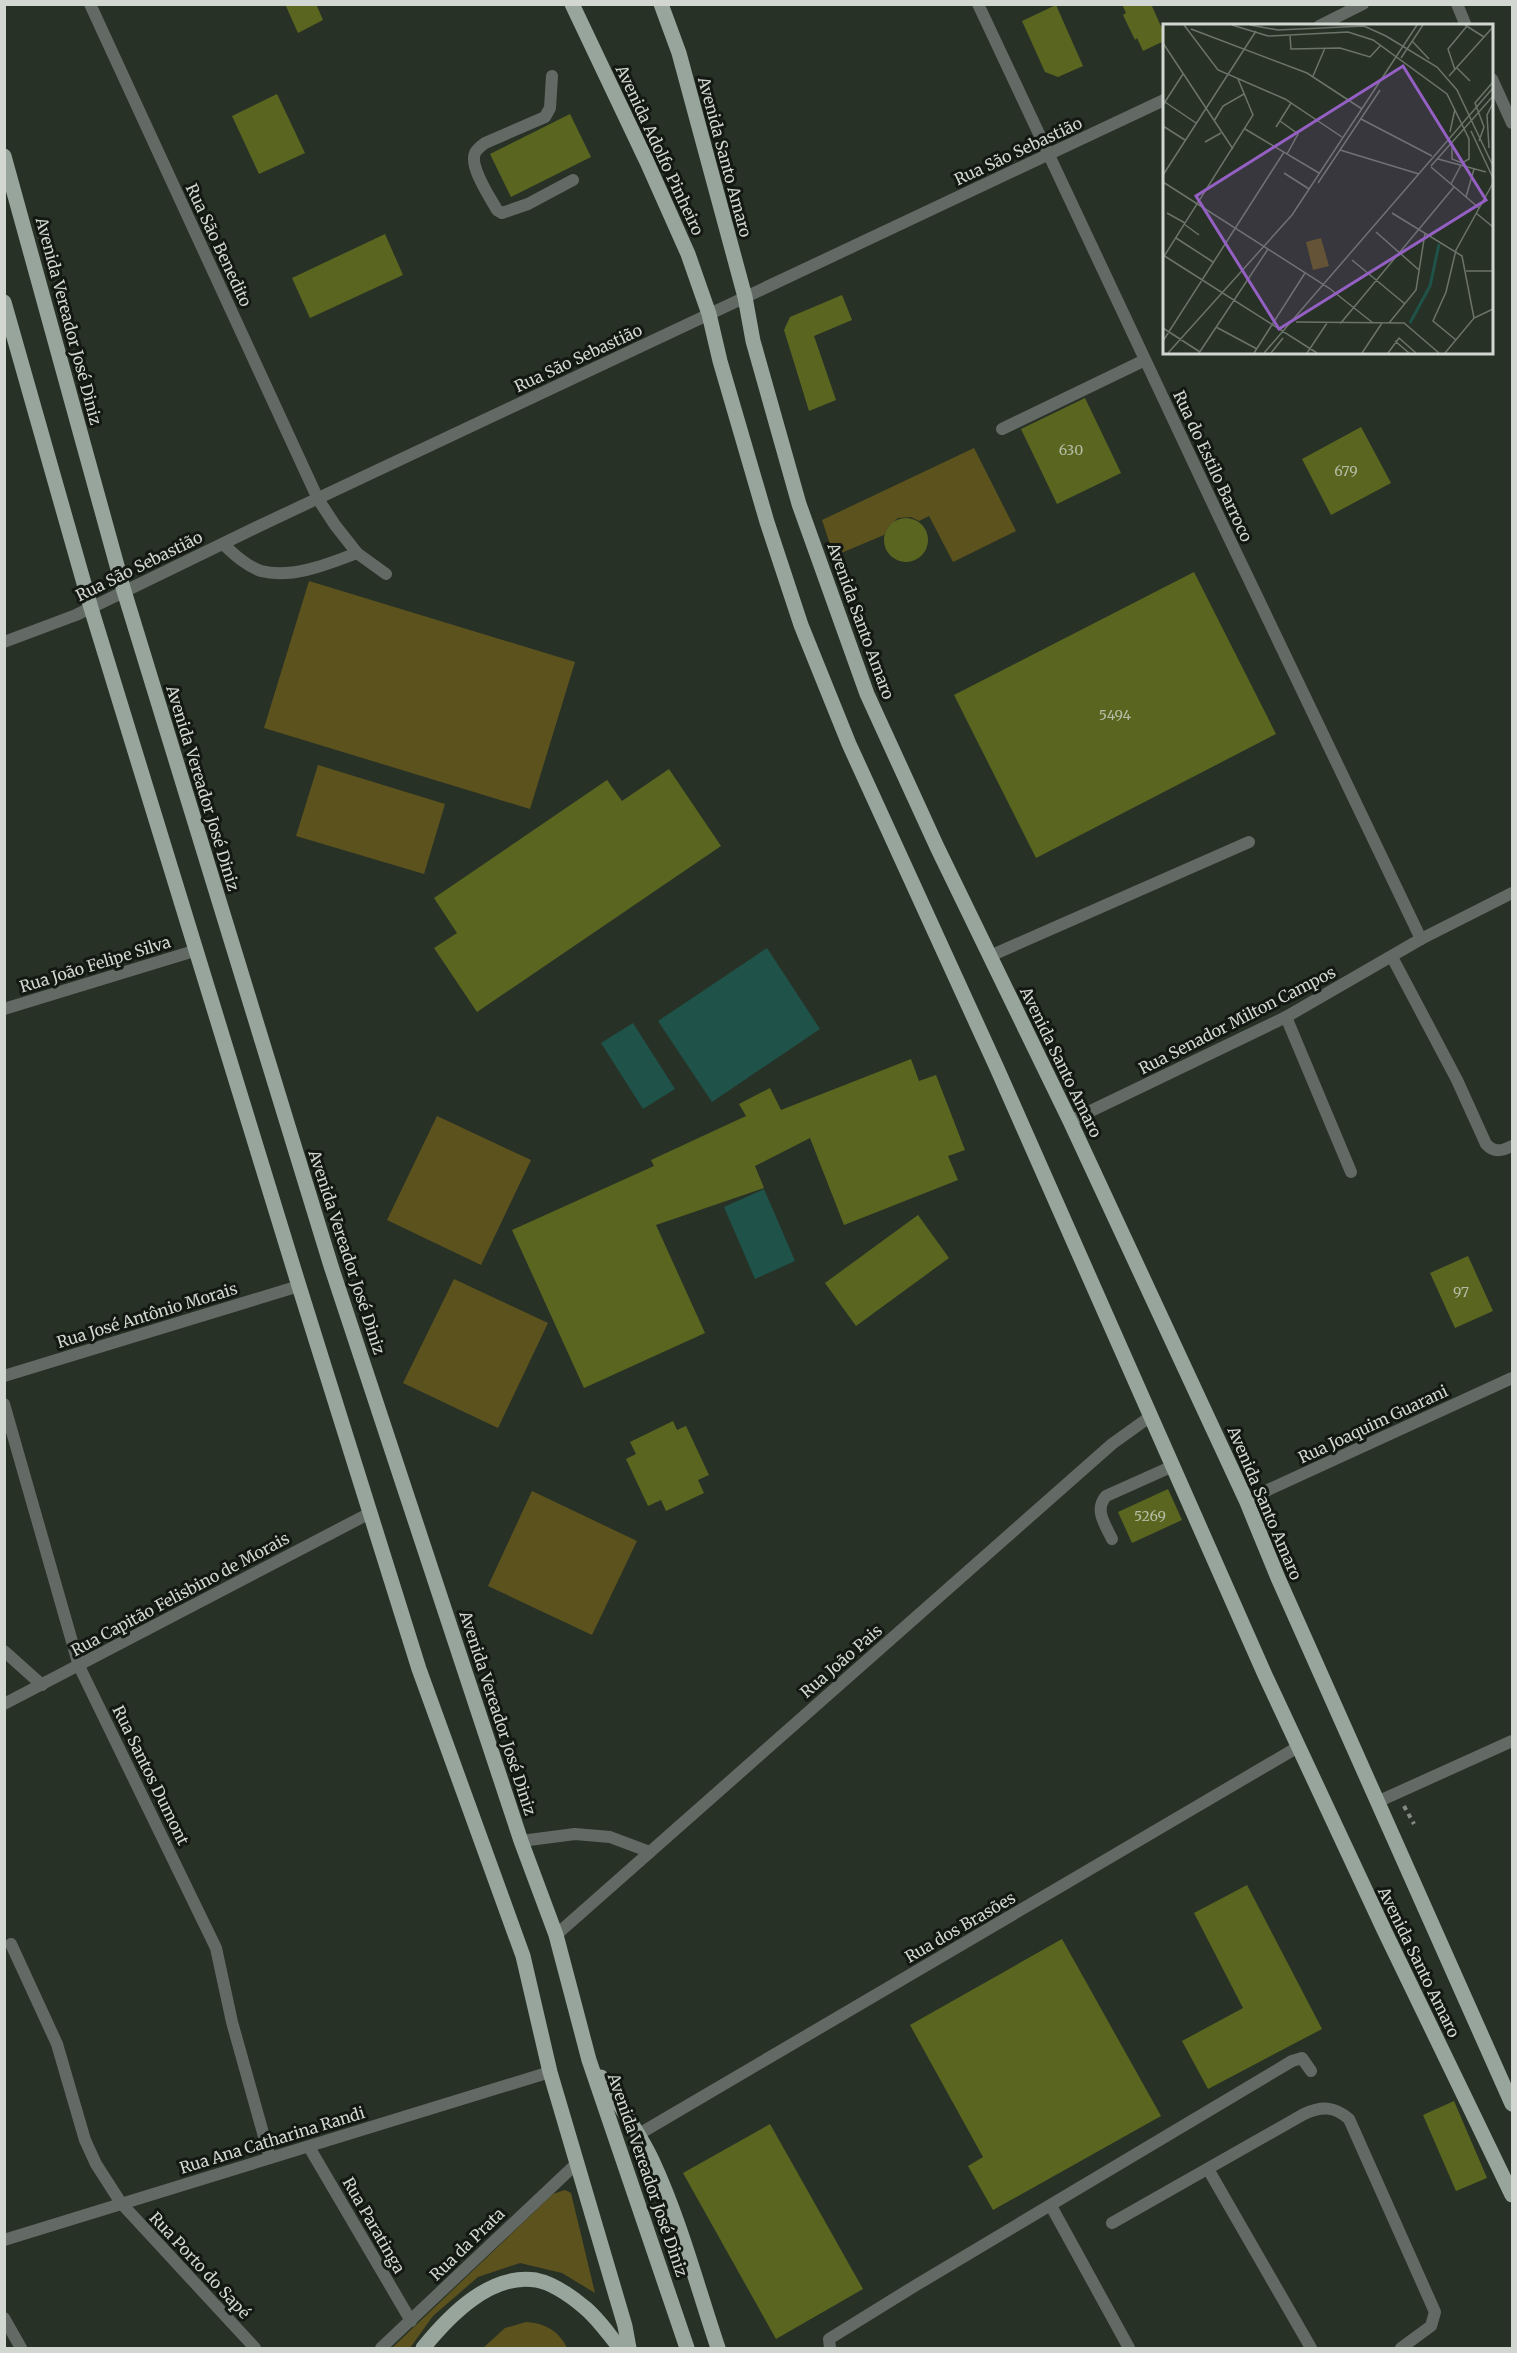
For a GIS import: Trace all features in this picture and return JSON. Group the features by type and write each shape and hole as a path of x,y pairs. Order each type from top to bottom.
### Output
{"main road":[{"name":"Avenida Adolfo Pinheiro","path":"572,4 652,172 688,254 709,314"},
{"name":"Avenida Santo Amaro","path":"661,4 679,53 745,297 753,342 798,504 867,694 1070,1121 1246,1500 1278,1578 1512,2104"},
{"name":"Avenida Vereador José Diniz","path":"4,156 124,591 331,1266 521,1841 556,1935 589,2060 687,2349"},
{"path":"4,302 91,608 194,951 419,1670 523,1956 550,2072 625,2326 629,2349"},
{"name":"Avenida Santo Amaro","path":"709,314 720,361 767,522 801,625 849,744 932,924 1298,1748 1512,2195"},
{"path":"589,2060 639,2134 653,2162 679,2230 718,2349"},
{"path":"423,2349 438,2330 466,2304 486,2290 501,2284 537,2280 554,2287 584,2307 620,2349"}],"street":[{"name":"Rua São Benedito","path":"90,4 318,499 357,554 386,573"},
{"name":"Rua do Estilo Barroco","path":"978,4 1048,156 1421,939"},
{"path":"1323,24 1363,4"},
{"path":"1456,4 1465,24"},
{"path":"552,76 550,108 544,117 485,143 474,156 476,172 496,210 502,213 528,204 573,180"},
{"path":"1493,83 1512,123"},
{"name":"Rua São Sebastião","path":"4,642 91,608 1163,100"},
{"path":"1002,429 1145,360"},
{"path":"222,544 242,560 261,570 288,573 324,566 357,554"},
{"path":"990,956 1250,842"},
{"name":"Rua Senador Milton Campos","path":"1070,1121 1286,1017 1421,939 1512,894"},
{"name":"Rua João Felipe Silva","path":"4,1009 194,951"},
{"path":"1392,957 1457,1080 1486,1144 1489,1148 1499,1151 1512,1146"},
{"path":"1286,1017 1351,1172"},
{"name":"Rua José Antônio Morais","path":"4,1376 299,1286"},
{"name":"Rua Joaquim Guarani","path":"1246,1500 1512,1378"},
{"name":"Rua Santos Dumont","path":"4,1404 79,1666 216,1948 232,2022 270,2158"},
{"name":"Rua João Pais","path":"556,1935 1112,1443 1151,1416"},
{"path":"1112,1539 1100,1511 1100,1503 1106,1496 1173,1466"},
{"name":"Rua Capitão Felisbino de Morais","path":"4,1704 370,1513"},
{"path":"4,1651 42,1685"},
{"path":"1377,1802 1512,1741"},
{"name":"Rua dos Brasões","path":"639,2134 1298,1748"},
{"path":"521,1841 575,1834 610,1838 650,1852"},
{"name":"Rua Porto do Sapé","path":"11,1944 57,2044 85,2140 96,2164 121,2203 255,2349"},
{"path":"830,2349 829,2339 1292,2061 1302,2058 1311,2071"},
{"name":"Rua Ana Catharina Randi","path":"4,2240 550,2072"},
{"path":"1112,2223 1318,2108 1327,2107 1340,2111 1349,2119 1435,2312 1431,2326 1401,2349"},
{"name":"Rua Paratinga","path":"309,2146 411,2321"},
{"name":"Rua da Prata","path":"381,2349 576,2164"},
{"path":"1208,2169 1311,2349"},
{"path":"1051,2206 1129,2349"},
{"path":"4,2318 21,2349"}],"shaded area":[{"path":"974,448 1016,531 953,562 929,516 919,521 911,517 898,518 888,527 884,535 834,556 822,520"},
{"path":"309,581 575,662 530,809 264,728"},
{"path":"318,765 445,804 424,874 296,836"},
{"path":"437,1116 531,1160 481,1265 387,1220"},
{"path":"454,1279 548,1323 498,1428 403,1383"},
{"path":"532,1491 637,1541 592,1635 488,1586"},
{"path":"565,2190 571,2193 595,2293 562,2273 520,2263 478,2277 433,2316 410,2348 392,2348 553,2194"},
{"path":"526,2322 551,2329 567,2348 483,2348 505,2328"}],"water":[{"path":"767,948 820,1029 712,1102 658,1021"},
{"path":"633,1023 675,1089 643,1109 601,1043"},
{"path":"764,1189 795,1261 755,1279 724,1207"}],"building":[{"path":"285,4 316,4 323,20 298,33"},
{"path":"1122,4 1151,4 1163,31 1163,41 1143,51 1123,15 1126,13"},
{"path":"1056,5 1083,66 1058,77 1045,72 1022,21"},
{"path":"277,94 305,153 259,174 232,116"},
{"path":"570,114 591,157 511,197 490,154"},
{"path":"385,234 403,275 310,318 292,278"},
{"path":"842,295 852,320 814,336 836,400 809,411 784,330 790,317"},
{"path":"1085,398 1121,473 1057,504 1021,429"},
{"path":"1361,427 1391,483 1331,515 1302,459"},
{"path":"906,518 915,519 922,524 927,531 927,549 922,556 915,561 906,562 897,561 890,556 885,549 884,540 885,531 890,524 897,519"},
{"path":"1194,572 1276,734 1036,858 954,695"},
{"path":"669,769 721,846 477,1012 434,948 457,933 434,898 607,780 622,801"},
{"path":"911,1059 919,1081 936,1075 965,1150 948,1156 958,1180 844,1225 810,1138 755,1166 764,1188 656,1225 705,1333 584,1388 512,1230 654,1166 651,1160 746,1116 739,1104 770,1088 781,1110"},
{"path":"918,1215 949,1258 856,1326 825,1283"},
{"path":"1468,1256 1493,1311 1455,1328 1430,1273"},
{"path":"673,1421 677,1430 686,1426 709,1475 698,1480 704,1493 666,1511 661,1500 648,1506 626,1459 636,1454 630,1442"},
{"path":"1168,1489 1182,1520 1132,1543 1118,1512"},
{"path":"1247,1885 1322,2029 1208,2089 1182,2041 1243,2008 1194,1913"},
{"path":"1062,1939 1161,2116 993,2210 968,2166 983,2157 910,2025"},
{"path":"1454,2101 1487,2178 1456,2191 1423,2115"},
{"path":"770,2124 863,2289 776,2339 683,2173"}]}
